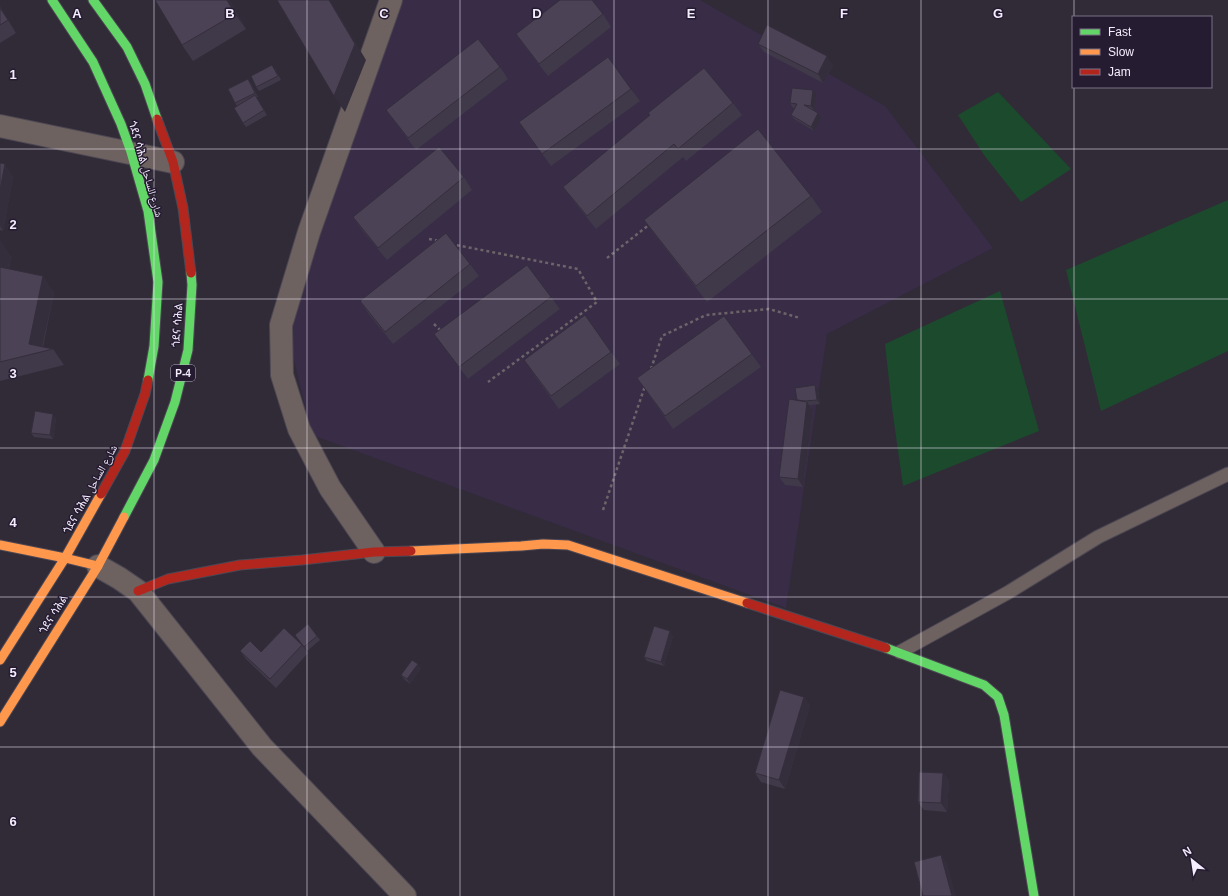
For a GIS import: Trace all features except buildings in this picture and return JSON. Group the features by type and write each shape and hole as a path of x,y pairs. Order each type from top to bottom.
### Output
{"main road":[{"name":"ጎደና ሳሕል شارع الساحل","path":"0,660 65,558 125,451 145,394 154,346 158,282 148,211 131,152 121,124 93,62 52,0"},
{"name":"ጎደና ሳሕል","path":"0,722 98,566 154,460 175,402 188,350 192,285 183,208 173,162 145,84 127,47 93,0"},
{"path":"138,591 168,579 240,565 374,552 543,544 568,545 900,652 984,685 998,697 1004,715 1034,896"},
{"path":"0,545 98,566"}],"street":[{"path":"374,552 330,488 299,429 282,375 281,325 309,232 391,0"},
{"path":"0,126 131,152 173,162"},
{"path":"98,566 138,591 262,747 405,896"}],"lane":[{"path":"900,652 1010,592 1098,537 1228,474"}],"path":[{"path":"607,258 656,219"},
{"path":"429,239 578,269 597,302 488,382"},
{"path":"649,374 662,336 706,315 769,309 800,318"},
{"path":"434,324 445,335"},
{"path":"603,510 646,382"}],"shaded area":[{"path":"393,0 700,0 885,106 993,248 827,334 786,608 312,435 284,318"}],"green space":[{"path":"998,92 1071,169 1021,202 984,155 958,115"},
{"path":"1228,200 1228,351 1101,411 1066,270"},
{"path":"1000,291 1039,431 903,486 885,344"}],"traffic: fast":[{"path":"52,0 93,62 121,124 131,152 148,211 158,282 154,346 148,380"},
{"path":"93,0 127,47 145,84 157,119"},
{"path":"124,517 154,460 175,402 188,350 192,285 191,273"},
{"path":"886,648 984,685 998,697 1004,715 1034,896"}],"traffic: slow":[{"path":"0,660 65,558 101,494"},
{"path":"0,722 98,566 124,517"},
{"path":"411,551 543,544 568,545 747,603"},
{"path":"0,545 98,566"}],"traffic: jam":[{"path":"157,119 173,162 183,208 191,273"},
{"path":"101,494 125,451 145,394 148,380"},
{"path":"138,591 168,579 240,565 374,552 411,551"},
{"path":"747,603 886,648"}]}
